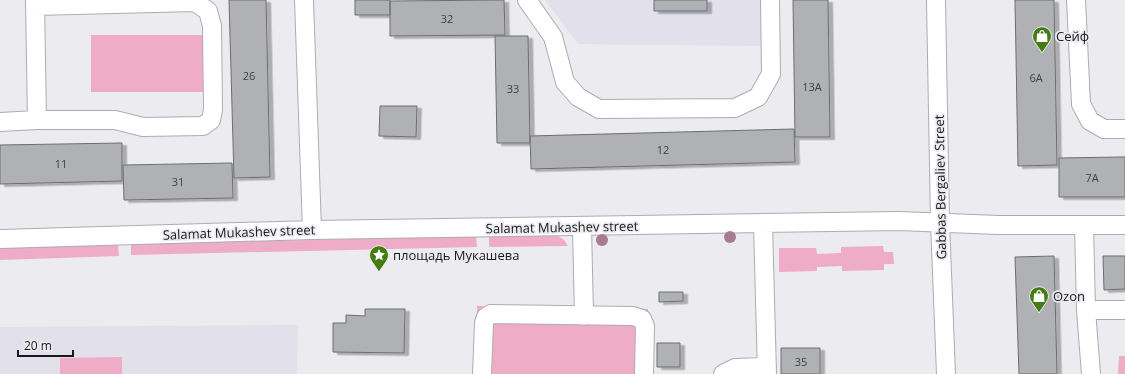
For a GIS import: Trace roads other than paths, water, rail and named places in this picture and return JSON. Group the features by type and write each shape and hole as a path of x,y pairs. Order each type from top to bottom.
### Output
{"street":[{"path":"304,0 312,230"},
{"path":"527,0 553,37 565,82 578,97 599,109 735,108 758,97 771,74 770,0"},
{"name":"Gabbas Bergaliev Street","path":"936,0 940,222 946,374"},
{"path":"1076,0 1081,104 1090,121 1104,129 1125,129"},
{"path":"0,122 37,120 115,120 142,127 203,126 211,120 213,110 212,26 208,12 194,2 35,3 37,120"},
{"name":"Salamat Mukashev street","path":"0,240 312,230 899,221 998,225 1125,225"},
{"path":"723,374 735,368 767,370 763,224"},
{"path":"1084,225 1086,310 1091,374"},
{"path":"582,227 584,316"},
{"path":"1086,310 1125,310"},
{"path":"482,374 484,323 486,317 491,314 633,316 642,319 645,326 644,374"}],"place":[{"name":"Сейф","path":"1042,53"},
{"name":"площадь Мукашева","path":"379,272"},
{"name":"Ozon","path":"1039,313"}]}
